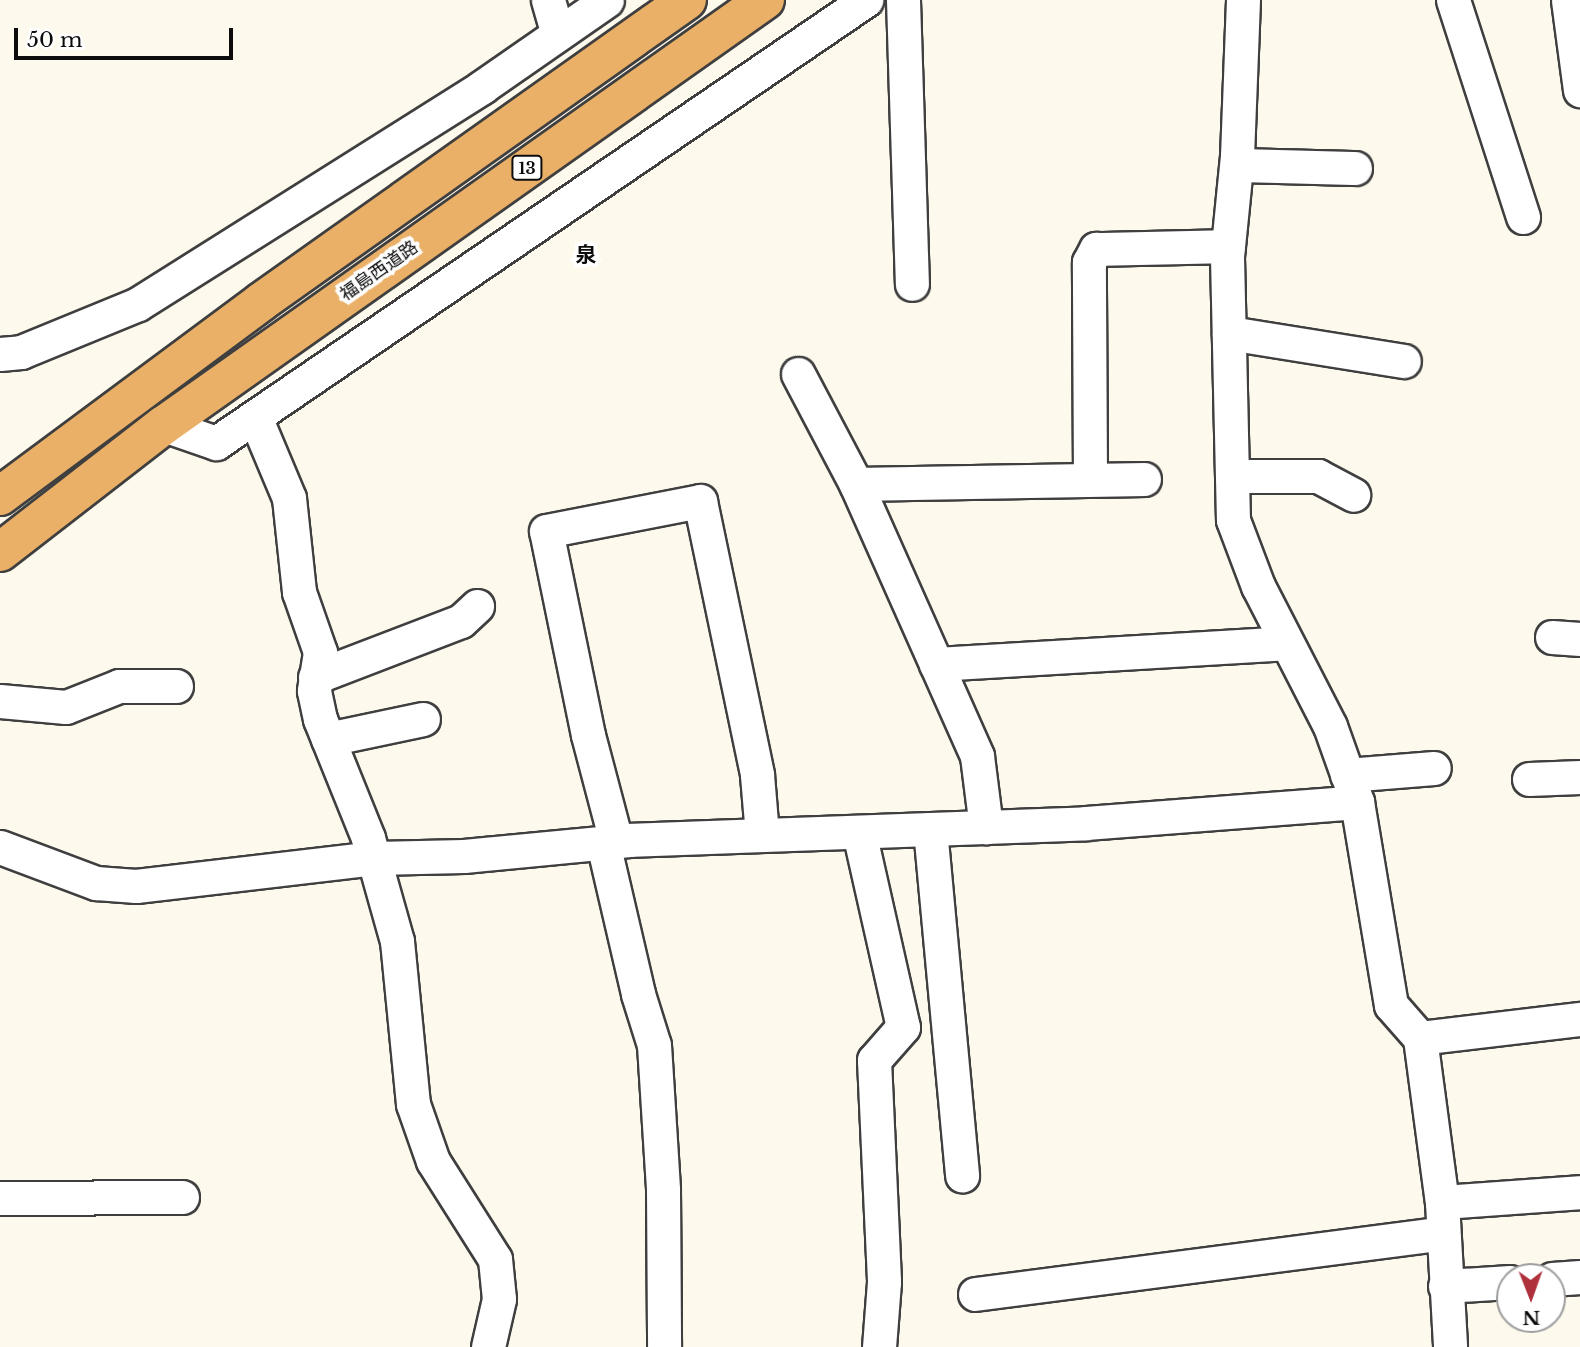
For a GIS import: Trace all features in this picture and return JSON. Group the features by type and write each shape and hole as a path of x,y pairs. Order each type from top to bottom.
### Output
{"highway":[{"name":"13","path":"0,496 261,302 687,0"},
{"name":"福島西道路","path":"0,552 164,425 765,0"}],"street":[{"path":"548,0 558,34"},
{"path":"0,354 21,352 138,304 607,0"},
{"path":"164,425 216,443 866,0"},
{"path":"903,0 912,284"},
{"path":"1243,0 1237,165 1228,246 1233,520 1243,555 1285,643 1330,726 1352,789 1391,1005 1420,1038 1441,1218 1450,1347"},
{"path":"1454,0 1523,217"},
{"path":"1568,0 1580,90"},
{"path":"1237,165 1355,168"},
{"path":"1090,478 1089,262 1096,249 1228,246"},
{"path":"1229,333 1404,360"},
{"path":"798,374 856,484 977,756 986,827"},
{"path":"254,417 289,498 299,592 320,652 314,691 328,739 374,858 397,941 416,1114 433,1161 495,1259 499,1299 488,1347"},
{"path":"1232,476 1318,476 1353,495"},
{"path":"856,484 1144,479"},
{"path":"664,1347 664,1203 654,1045 638,995 610,842 546,531 700,501 757,775 762,835"},
{"path":"315,677 461,621 477,606"},
{"path":"936,664 1285,643"},
{"path":"0,701 66,707 118,686 176,686"},
{"path":"328,739 423,719"},
{"path":"0,848 96,883 136,886 374,858 464,856 610,842 986,827 1352,789 1434,768"},
{"path":"1529,779 1580,777"},
{"path":"930,829 962,1176"},
{"path":"859,832 903,1027 874,1060 884,1282 878,1347"},
{"path":"1420,1038 1580,1019"},
{"path":"975,1294 1441,1218 1580,1192"},
{"path":"0,1198 182,1197"},
{"path":"1444,1286 1496,1283"}],"district":[{"name":"泉","path":"586,255"}]}
